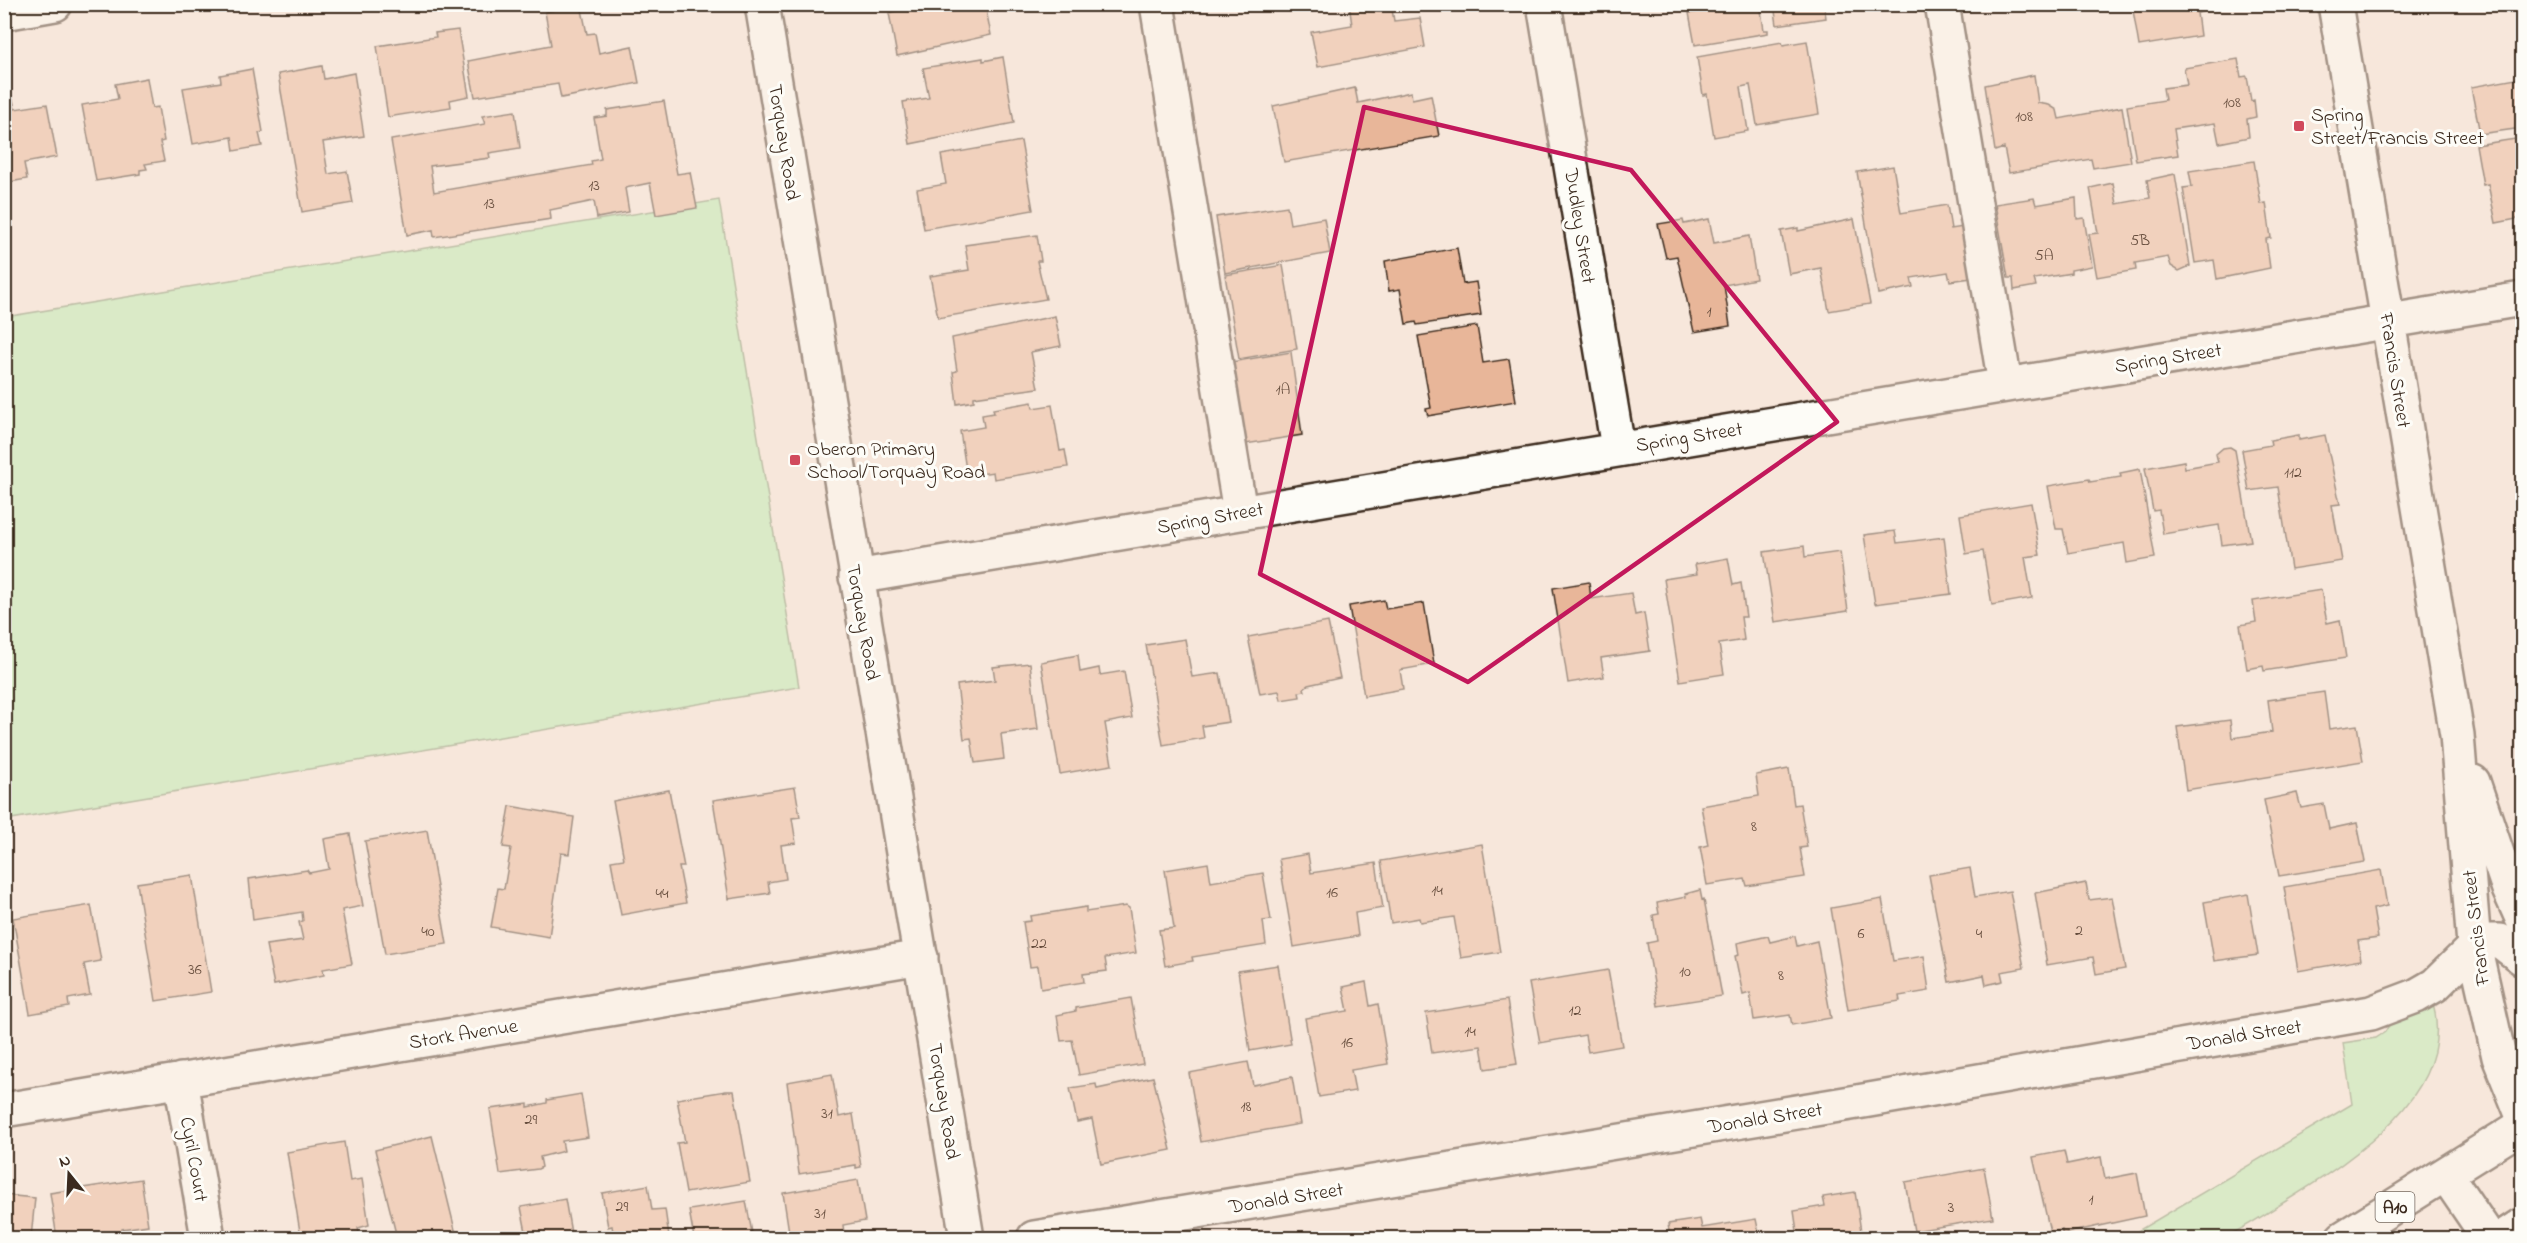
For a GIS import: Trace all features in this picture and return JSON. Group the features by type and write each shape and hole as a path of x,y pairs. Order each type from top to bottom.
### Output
{"main road":[{"path":"4,13 55,4"},
{"name":"Torquay Road","path":"762,4 967,1239"},
{"path":"1157,4 1240,512"},
{"name":"Dudley Street","path":"1544,4 1618,448"},
{"path":"1942,4 2005,384"},
{"name":"Francis Street","path":"2336,4 2457,735 2474,945 2499,1057 2523,1114"},
{"name":"Spring Street","path":"856,577 1618,448 2523,300"},
{"name":"Francis Street","path":"2457,735 2509,890 2523,918"},
{"path":"2474,945 2483,940 2496,940 2523,958"},
{"name":"Donald Street","path":"1034,1239 1869,1100 2371,1013 2416,996 2435,985 2474,945"},
{"name":"Stork Avenue","path":"4,1110 921,957"},
{"name":"Cyril Court","path":"181,1080 208,1239"},
{"name":"A10","path":"2343,1239 2523,1126"},
{"path":"2446,1174 2489,1239"},
{"path":"2502,1239 2523,1225"}],"highlighted area":[{"path":"1364,107 1631,170 1837,422 1468,682 1260,574"}],"green space":[{"path":"719,200 799,687 5,820 5,317"},
{"path":"2433,1004 2436,1036 2430,1066 2415,1094 2394,1120 2342,1164 2256,1220 2222,1238 2191,1240 2126,1238 2352,1104 2343,1043 2376,1038 2385,1032 2391,1022"}],"building":[{"path":"920,4 985,4 991,35 897,56 889,13"},
{"path":"1349,4 1391,4 1394,21 1420,18 1425,47 1318,67 1311,32 1352,25"},
{"path":"1699,4 1760,4 1764,30 1768,30 1768,33 1695,45 1689,13 1700,12"},
{"path":"1774,4 1824,4 1826,18 1777,25"},
{"path":"2132,4 2201,4 2202,12 2197,13 2200,36 2139,46"},
{"path":"581,5 587,34 595,33 599,53 632,46 639,83 561,98 558,84 475,97 468,61 551,45 545,12"},
{"path":"458,30 469,96 450,100 451,107 388,117 377,46 436,37 435,33"},
{"path":"1807,41 1819,114 1757,125 1750,85 1741,87 1748,131 1714,137 1707,94 1703,95 1697,57 1782,42 1783,45"},
{"path":"2522,47 2522,78 2517,48"},
{"path":"1003,57 1014,123 910,144 903,102 929,98 923,68"},
{"path":"2238,59 2241,77 2247,76 2251,101 2254,100 2256,117 2247,119 2249,137 2219,143 2215,123 2174,129 2178,155 2136,161 2127,106 2165,100 2163,88 2187,85 2184,68"},
{"path":"322,66 324,79 354,73 364,136 323,142 328,174 347,171 353,203 302,212 278,74"},
{"path":"252,69 263,132 259,133 262,146 234,151 232,137 193,144 183,88 221,82 220,75"},
{"path":"2034,75 2038,103 2049,105 2057,110 2059,119 2122,107 2131,162 2093,168 2091,159 2009,173 2004,148 1995,151 1985,85"},
{"path":"147,78 152,108 158,107 164,141 160,142 164,161 145,164 147,169 140,170 140,174 96,181 82,105 118,99 115,84"},
{"path":"2522,78 2522,128 2480,134 2471,87"},
{"path":"1355,88 1358,103 1411,92 1412,99 1431,95 1439,136 1284,162 1273,106"},
{"path":"13,100 15,109 47,104 57,157 24,163 27,179 4,183 4,101"},
{"path":"664,101 677,174 690,172 697,208 656,215 650,183 625,188 629,212 597,218 594,201 550,210 551,219 434,237 433,230 407,235 391,140 485,124 482,116 515,111 520,148 489,153 490,158 430,166 434,192 592,165 591,161 601,159 594,118 607,116 607,110"},
{"path":"2522,138 2522,218 2496,223 2488,184 2483,185 2476,145"},
{"path":"1021,141 1033,210 924,229 917,189 946,184 941,155"},
{"path":"2254,161 2261,204 2266,203 2271,238 2266,239 2270,268 2217,279 2214,260 2195,263 2183,188 2192,187 2189,171"},
{"path":"1893,166 1901,213 1947,205 1951,229 1963,227 1971,278 1950,281 1948,272 1911,278 1913,287 1878,294 1857,172"},
{"path":"2175,174 2190,266 2179,271 2171,266 2168,257 2135,263 2136,270 2097,277 2089,234 2098,233 2090,188 2113,183 2117,204 2150,198 2147,180"},
{"path":"2034,198 2036,205 2076,198 2077,219 2084,218 2092,266 2071,270 2071,273 2034,279 2036,286 2014,290 2013,278 2008,278 1995,204"},
{"path":"1287,206 1290,224 1324,218 1330,253 1225,273 1216,217"},
{"path":"1709,219 1714,243 1749,236 1756,279 1724,285 1730,326 1694,332 1677,256 1666,258 1658,224 1683,220 1684,224"},
{"path":"1854,219 1870,304 1829,311 1821,268 1789,274 1781,231 1798,228 1798,231"},
{"path":"1037,235 1041,261 1037,261 1046,299 938,318 930,276 969,270 965,245"},
{"path":"1457,248 1463,284 1476,282 1481,315 1417,325 1416,322 1406,324 1400,289 1389,291 1385,261"},
{"path":"1283,265 1297,349 1239,359 1225,275"},
{"path":"1055,316 1061,346 1031,352 1038,388 974,397 974,401 957,404 953,372 957,371 952,338"},
{"path":"1477,326 1483,363 1509,359 1516,401 1428,416 1426,409 1431,408 1418,336"},
{"path":"1291,352 1302,435 1239,445 1225,363"},
{"path":"1032,402 1033,408 1052,405 1060,451 1065,450 1068,467 994,479 993,472 967,476 960,431 984,427 982,415 994,413 993,409"},
{"path":"2299,435 2299,440 2325,435 2340,504 2332,505 2342,561 2291,569 2278,487 2249,491 2242,450 2271,445 2270,440"},
{"path":"2230,447 2235,450 2251,541 2222,545 2219,525 2163,534 2159,510 2153,511 2145,468 2184,461 2185,468 2218,462 2216,454 2223,448"},
{"path":"2140,469 2155,558 2127,563 2124,543 2068,553 2063,529 2056,529 2048,486 2089,479 2090,482 2121,477 2120,473"},
{"path":"2031,503 2040,555 2025,557 2032,598 1992,605 1983,551 1966,554 1960,515"},
{"path":"1895,531 1897,543 1944,537 1951,594 1875,604 1864,535"},
{"path":"1804,546 1805,557 1840,552 1848,611 1775,622 1764,552"},
{"path":"1728,558 1733,585 1741,583 1746,617 1741,617 1744,640 1719,644 1724,674 1680,681 1664,579 1697,574 1695,564"},
{"path":"1589,582 1591,599 1631,593 1635,615 1644,613 1650,651 1601,658 1604,677 1568,683 1553,588"},
{"path":"2321,590 2327,623 2340,620 2346,658 2264,671 2263,666 2247,669 2240,625 2256,622 2253,601"},
{"path":"1384,600 1386,609 1424,603 1434,664 1400,670 1403,689 1364,696 1349,606"},
{"path":"1328,622 1340,678 1308,685 1304,688 1305,691 1299,692 1300,697 1281,700 1279,691 1260,694 1248,637"},
{"path":"1185,639 1192,677 1220,673 1229,722 1202,726 1204,738 1163,745 1146,645"},
{"path":"1078,655 1080,672 1099,668 1100,675 1124,671 1132,718 1105,723 1112,765 1060,774 1041,662"},
{"path":"1030,663 1038,729 1001,734 1004,759 975,763 971,738 964,739 957,685 995,680 993,667"},
{"path":"2324,692 2329,729 2357,725 2363,761 2186,790 2177,727 2230,720 2232,738 2272,732 2268,700"},
{"path":"1789,769 1794,805 1800,804 1807,847 1800,848 1805,877 1747,886 1745,879 1707,885 1700,847 1708,845 1701,806 1759,796 1756,775"},
{"path":"795,787 800,817 792,818 796,843 781,845 786,879 768,882 770,893 729,899 713,800"},
{"path":"669,790 684,867 679,867 686,903 621,915 611,861 624,859 613,801"},
{"path":"2297,793 2301,808 2324,804 2329,829 2357,823 2365,862 2279,876 2264,800"},
{"path":"510,806 574,817 569,854 561,853 549,937 491,927 498,888 504,889 511,848 503,847"},
{"path":"427,830 447,944 385,954 365,841"},
{"path":"350,834 363,906 342,910 352,964 323,969 324,975 274,985 266,945 303,940 299,922 303,921 302,912 253,920 249,879 329,869 324,839"},
{"path":"1482,844 1500,952 1461,958 1454,917 1420,922 1419,918 1391,923 1381,861"},
{"path":"1308,854 1311,873 1376,863 1383,908 1355,913 1358,936 1294,947 1279,859"},
{"path":"1208,863 1211,882 1263,873 1271,920 1263,921 1266,945 1192,957 1193,961 1165,966 1159,930 1174,928 1165,870"},
{"path":"1970,868 1975,897 2010,891 2024,968 2001,972 2003,981 1986,985 1984,975 1949,982 1929,875"},
{"path":"2381,870 2387,906 2373,909 2378,938 2358,941 2361,960 2298,971 2284,887"},
{"path":"192,875 211,992 156,1001 137,883"},
{"path":"2086,883 2089,900 2112,897 2125,969 2096,974 2093,957 2047,965 2035,893"},
{"path":"1700,890 1702,900 1704,899 1722,996 1658,1006 1647,943 1657,941 1653,915 1659,914 1657,903 1686,897 1685,894"},
{"path":"2248,894 2258,955 2214,961 2204,902"},
{"path":"1882,899 1893,961 1924,956 1929,991 1899,996 1900,1001 1848,1010 1831,908"},
{"path":"91,905 101,961 84,964 90,995 68,999 69,1007 30,1014 13,918"},
{"path":"1126,906 1129,908 1136,953 1105,958 1107,971 1083,974 1084,982 1041,989 1038,966 1030,967 1023,922 1031,921 1030,916 1086,907 1086,912"},
{"path":"1768,936 1770,942 1795,936 1797,946 1817,941 1831,1018 1792,1025 1790,1015 1754,1020 1750,993 1743,995 1735,956 1739,955 1737,943"},
{"path":"1278,965 1291,1044 1250,1051 1238,971"},
{"path":"1608,970 1622,1046 1588,1052 1585,1035 1540,1043 1529,983"},
{"path":"1366,982 1370,1006 1378,1004 1388,1064 1351,1070 1355,1091 1319,1097 1305,1018 1348,1011 1343,987"},
{"path":"1131,998 1143,1064 1079,1075 1072,1040 1061,1041 1057,1015 1076,1011 1076,1008"},
{"path":"1507,1000 1517,1064 1485,1069 1481,1046 1432,1053 1426,1013"},
{"path":"1248,1062 1253,1085 1292,1077 1300,1124 1201,1142 1189,1073"},
{"path":"832,1074 839,1117 853,1114 861,1167 856,1168 856,1165 799,1174 787,1082"},
{"path":"1153,1077 1171,1150 1101,1164 1092,1119 1077,1122 1070,1088 1096,1084 1097,1089"},
{"path":"734,1091 750,1182 686,1193 677,1143 685,1142 677,1099"},
{"path":"581,1094 588,1137 562,1141 564,1151 540,1157 542,1167 538,1169 500,1174 490,1109 528,1104 528,1107 547,1103 547,1100"},
{"path":"432,1136 457,1238 397,1238 375,1150"},
{"path":"344,1142 350,1181 362,1179 369,1225 358,1228 360,1238 301,1238 287,1152"},
{"path":"2064,1151 2067,1164 2101,1157 2105,1179 2137,1173 2145,1216 2062,1234 2062,1230 2050,1232 2033,1157"},
{"path":"1984,1168 1993,1218 1914,1231 1905,1182"},
{"path":"141,1179 148,1225 122,1229 123,1238 57,1238 50,1193"},
{"path":"858,1180 865,1221 843,1225 844,1233 793,1238 789,1232 783,1193"},
{"path":"648,1185 652,1210 665,1209 669,1237 676,1238 614,1238 612,1226 608,1227 602,1193"},
{"path":"1855,1192 1862,1238 1798,1238 1794,1211 1825,1206 1823,1197"},
{"path":"4,1195 35,1198 31,1238 4,1238"},
{"path":"565,1199 571,1233 566,1234 567,1238 515,1238 514,1234 526,1232 521,1207"},
{"path":"746,1201 753,1238 694,1238 689,1210"},
{"path":"1700,1219 1702,1228 1756,1219 1760,1238 1670,1238 1668,1224"}],"place":[{"name":"Spring Street/Francis Street","path":"2299,126"},
{"name":"Oberon Primary School/Torquay Road","path":"795,460"}]}
